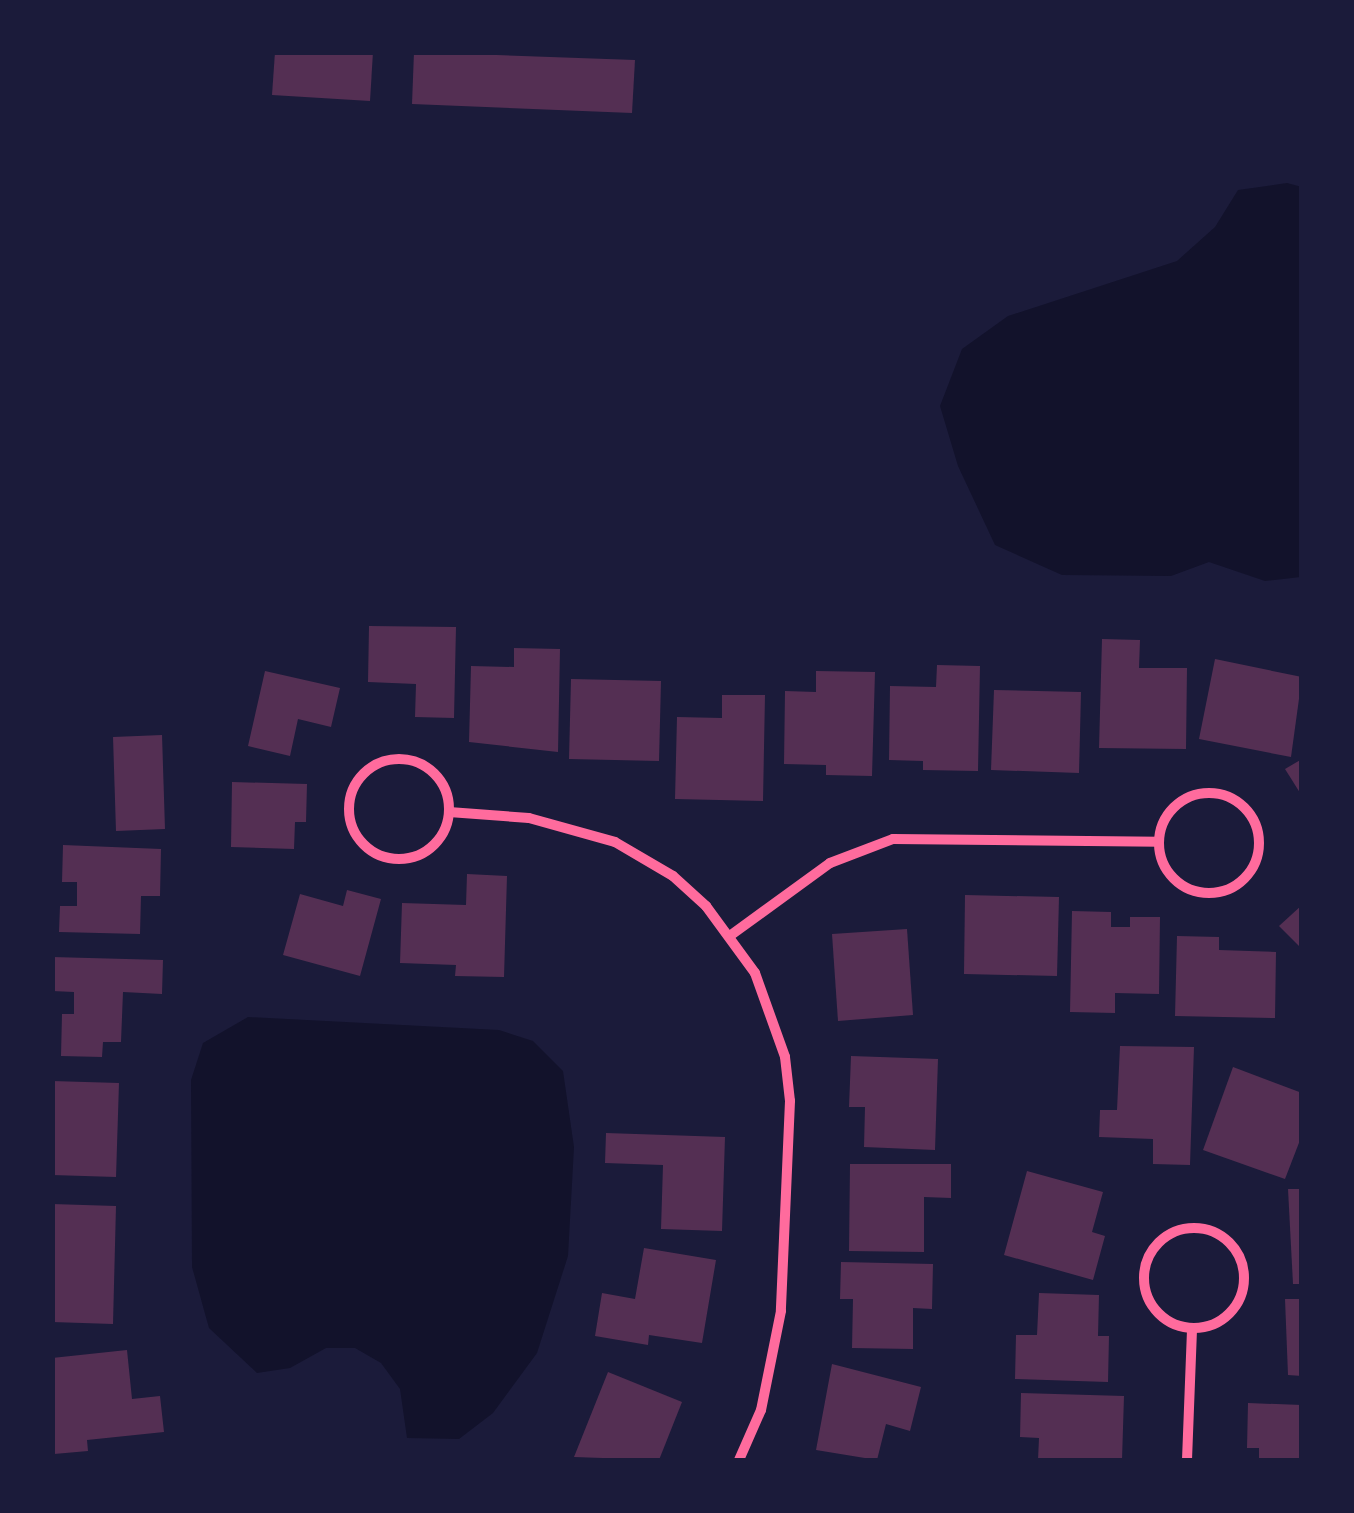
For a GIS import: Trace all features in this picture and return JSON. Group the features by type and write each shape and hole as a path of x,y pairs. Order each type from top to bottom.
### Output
{"street":[{"path":"404,758 435,773 449,812 438,842 424,854 389,859 359,842 349,801 370,768 404,758"},
{"path":"1214,793 1246,808 1260,837 1248,876 1217,894 1199,893 1170,876 1159,842 1164,818 1180,802 1214,793"},
{"path":"449,812 530,818 615,842 672,876 731,935 773,1014 790,1102 782,1311 761,1410 740,1460"},
{"path":"731,935 830,863 893,839 1159,842"},
{"path":"1199,1227 1216,1232 1239,1254 1244,1288 1218,1322 1192,1328 1154,1310 1144,1270 1165,1236 1199,1227"},
{"path":"1187,1460 1192,1328"}],"shaded area":[{"path":"1287,183 1302,187 1301,577 1265,581 1209,562 1171,576 1062,575 995,545 958,466 940,406 962,349 1008,316 1177,261 1215,227 1238,190"},
{"path":"248,1017 499,1030 533,1041 563,1071 574,1147 568,1256 537,1353 493,1413 459,1439 407,1438 400,1389 381,1363 355,1348 326,1348 290,1368 257,1373 209,1328 192,1267 191,1080 203,1043"}],"building":[{"path":"275,52 373,52 370,101 272,95"},
{"path":"414,52 635,60 632,113 412,104"},
{"path":"369,626 456,627 454,718 415,717 416,684 368,682"},
{"path":"1102,639 1140,640 1139,668 1187,668 1186,749 1099,748"},
{"path":"514,648 560,649 558,752 469,742 471,666 514,667"},
{"path":"1215,659 1302,677 1291,757 1199,739"},
{"path":"937,665 980,666 978,771 923,770 923,761 889,760 890,686 936,687"},
{"path":"265,671 340,688 331,727 298,719 290,756 248,746"},
{"path":"816,671 875,672 872,776 826,775 826,765 784,764 785,691 816,692"},
{"path":"571,679 661,681 659,761 569,759"},
{"path":"994,690 1081,692 1079,773 991,770"},
{"path":"722,695 765,695 763,801 675,799 677,717 722,718"},
{"path":"162,735 165,829 116,831 113,737"},
{"path":"1302,759 1302,796 1285,769"},
{"path":"232,782 307,784 306,822 295,822 294,849 231,847"},
{"path":"63,845 161,849 160,896 141,896 140,934 59,932 60,906 77,906 77,882 62,882"},
{"path":"467,874 507,876 504,977 455,976 456,965 400,963 402,903 466,905"},
{"path":"347,890 381,899 360,976 283,955 300,894 343,906"},
{"path":"965,895 1059,897 1057,976 964,974"},
{"path":"1302,905 1302,949 1279,926"},
{"path":"1072,911 1111,912 1111,927 1130,927 1130,917 1160,917 1159,994 1115,993 1115,1013 1070,1012"},
{"path":"907,929 913,1015 838,1021 832,934"},
{"path":"1177,936 1219,937 1219,950 1276,952 1275,1018 1175,1016"},
{"path":"52,957 163,960 162,994 123,992 121,1042 103,1042 102,1057 61,1056 62,1014 74,1014 74,992 52,991"},
{"path":"1120,1046 1194,1047 1190,1165 1153,1164 1153,1139 1099,1137 1100,1110 1117,1110"},
{"path":"851,1056 938,1059 935,1150 864,1147 865,1107 849,1107"},
{"path":"1233,1067 1302,1093 1302,1135 1285,1179 1203,1150"},
{"path":"52,1081 119,1083 116,1177 52,1175"},
{"path":"606,1133 725,1137 722,1231 661,1229 663,1165 605,1163"},
{"path":"850,1164 951,1164 951,1198 924,1197 924,1252 849,1251"},
{"path":"1027,1171 1103,1192 1092,1232 1105,1236 1093,1280 1004,1255"},
{"path":"1288,1189 1302,1189 1302,1284 1293,1284"},
{"path":"52,1204 116,1206 113,1324 52,1322"},
{"path":"644,1248 716,1260 702,1343 649,1335 648,1345 595,1336 602,1293 635,1299"},
{"path":"841,1262 933,1264 932,1309 913,1308 913,1349 852,1348 853,1299 840,1299"},
{"path":"1039,1293 1099,1295 1098,1336 1109,1336 1108,1382 1015,1379 1016,1335 1037,1335"},
{"path":"1285,1299 1302,1299 1302,1376 1288,1375"},
{"path":"127,1350 132,1399 160,1396 164,1432 87,1440 88,1451 54,1454 52,1358"},
{"path":"832,1364 921,1387 910,1431 886,1424 877,1460 816,1450"},
{"path":"608,1372 682,1402 659,1460 574,1457"},
{"path":"1021,1393 1124,1396 1122,1460 1038,1460 1039,1438 1020,1437"},
{"path":"1248,1403 1302,1405 1302,1460 1259,1460 1259,1448 1247,1448"}]}
